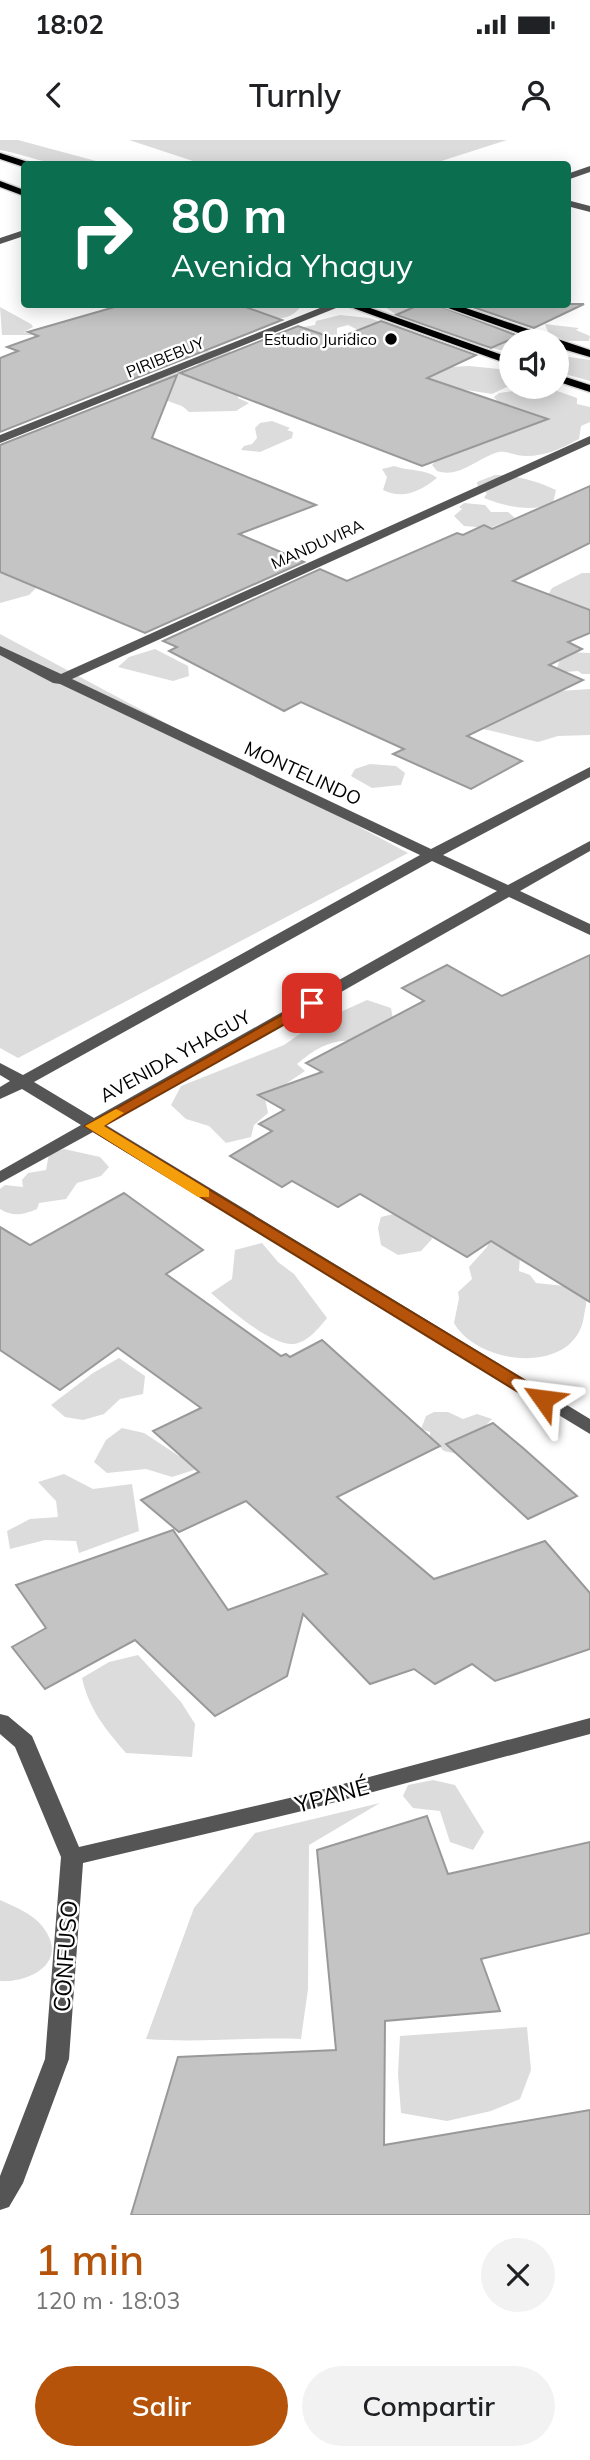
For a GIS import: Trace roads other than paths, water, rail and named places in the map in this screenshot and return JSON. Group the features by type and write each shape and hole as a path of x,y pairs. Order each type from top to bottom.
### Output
{"main road":[{"path":"0,156 21,163"},
{"path":"0,184 21,192"},
{"path":"356,308 499,358"},
{"path":"454,308 516,329"},
{"path":"569,347 590,354"},
{"path":"569,382 590,389"}],"street":[{"path":"571,176 590,169"},
{"path":"571,204 590,209"},
{"path":"0,241 21,234"},
{"name":"PIRIBEBUY","path":"0,439 334,308"},
{"name":"MANDUVIRA","path":"58,680 590,440"},
{"name":"MONTELINDO","path":"0,650 58,680 590,930"},
{"path":"0,1094 431,855 590,771"},
{"name":"AVENIDA YHAGUY","path":"0,1178 590,845"},
{"path":"0,1068 590,1428"},
{"name":"CONFUSO","path":"0,1722 24,1742 72,1857 57,2059 10,2183 0,2199"},
{"name":"YPANÉ","path":"72,1857 298,1804 590,1726"}],"place":[{"name":"Estudio Juridico","path":"391,339"}]}
